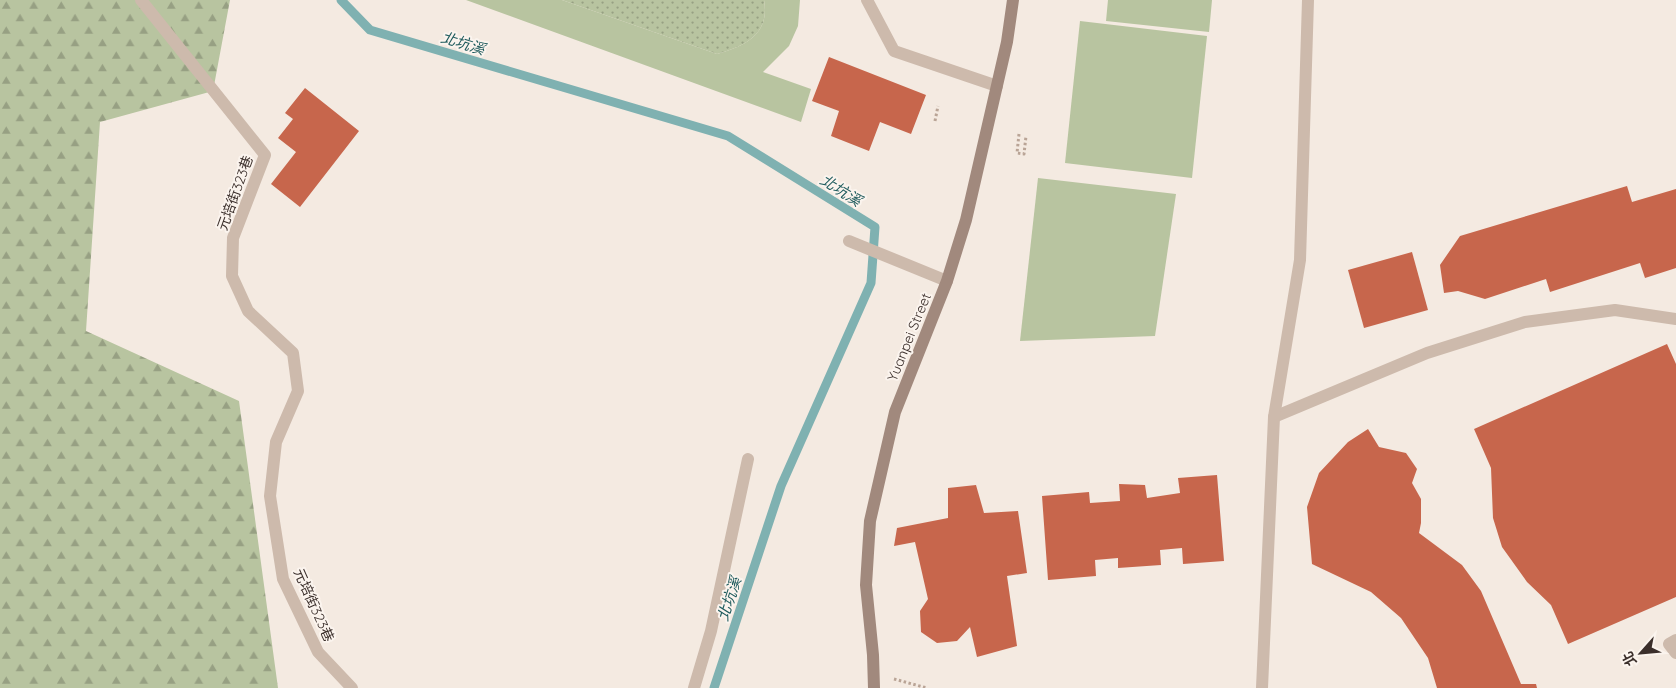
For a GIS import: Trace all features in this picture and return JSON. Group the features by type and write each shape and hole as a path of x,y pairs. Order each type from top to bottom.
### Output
{"street":[{"name":"Yuanpei Street","path":"874,688 866,585 870,521 895,412 947,281 966,220 1007,42 1013,0"}],"lane":[{"name":"元培街323巷","path":"141,0 265,155 234,238 232,276 248,311 293,353 298,391 276,442 270,496 283,579 318,652 352,688"},
{"path":"867,0 894,51 997,86"},
{"path":"1262,688 1274,417 1300,260 1308,0"},
{"path":"849,241 947,281"},
{"path":"1274,417 1427,353 1525,322 1615,310 1676,319"},
{"path":"694,688 711,631 748,459"},
{"path":"1676,640 1669,644 1676,653"}],"path":[{"path":"935,121 938,106"},
{"path":"1019,134 1017,153 1024,154 1026,136"},
{"path":"886,677 927,688"}],"green space":[{"path":"0,0 230,0 213,91 100,122 86,331 239,401 278,688 0,688"},
{"path":"466,0 562,0 717,54 737,47 754,37 763,22 765,12 764,0 800,0 798,26 789,46 763,72 811,89 801,122"},
{"path":"562,0 764,0 765,12 763,22 754,37 737,47 717,54"},
{"path":"1108,0 1212,0 1209,32 1106,21"},
{"path":"1080,21 1207,36 1192,178 1065,163"},
{"path":"1038,178 1176,194 1155,336 1020,341"}],"building":[{"path":"829,57 926,95 911,134 880,122 869,151 831,136 839,111 812,101"},
{"path":"305,88 359,131 300,207 271,184 296,152 278,138 293,119 285,113"},
{"path":"1627,186 1632,202 1676,189 1676,268 1645,278 1640,263 1550,292 1546,279 1485,299 1458,291 1444,293 1440,265 1460,236"},
{"path":"1412,252 1428,310 1364,328 1348,270"},
{"path":"1667,344 1676,364 1676,597 1568,644 1551,605 1527,582 1502,547 1493,518 1491,468 1474,429"},
{"path":"1368,429 1379,447 1406,453 1417,469 1412,483 1421,499 1419,533 1462,565 1481,591 1521,684 1536,684 1537,688 1437,688 1428,658 1401,618 1371,592 1312,564 1307,507 1319,473 1348,442"},
{"path":"1217,475 1224,561 1183,564 1182,548 1160,550 1161,565 1118,568 1118,558 1095,560 1096,576 1048,580 1042,496 1089,492 1090,503 1120,501 1119,484 1145,485 1147,498 1180,493 1178,478"},
{"path":"976,485 984,513 1018,511 1027,573 1007,576 1017,646 977,657 970,627 957,641 937,643 921,632 920,611 928,599 915,542 894,546 897,528 948,518 948,488"}],"waterway":[{"name":"北坑溪","path":"341,0 370,30 728,136 875,227 871,283 781,486 714,688"}]}
